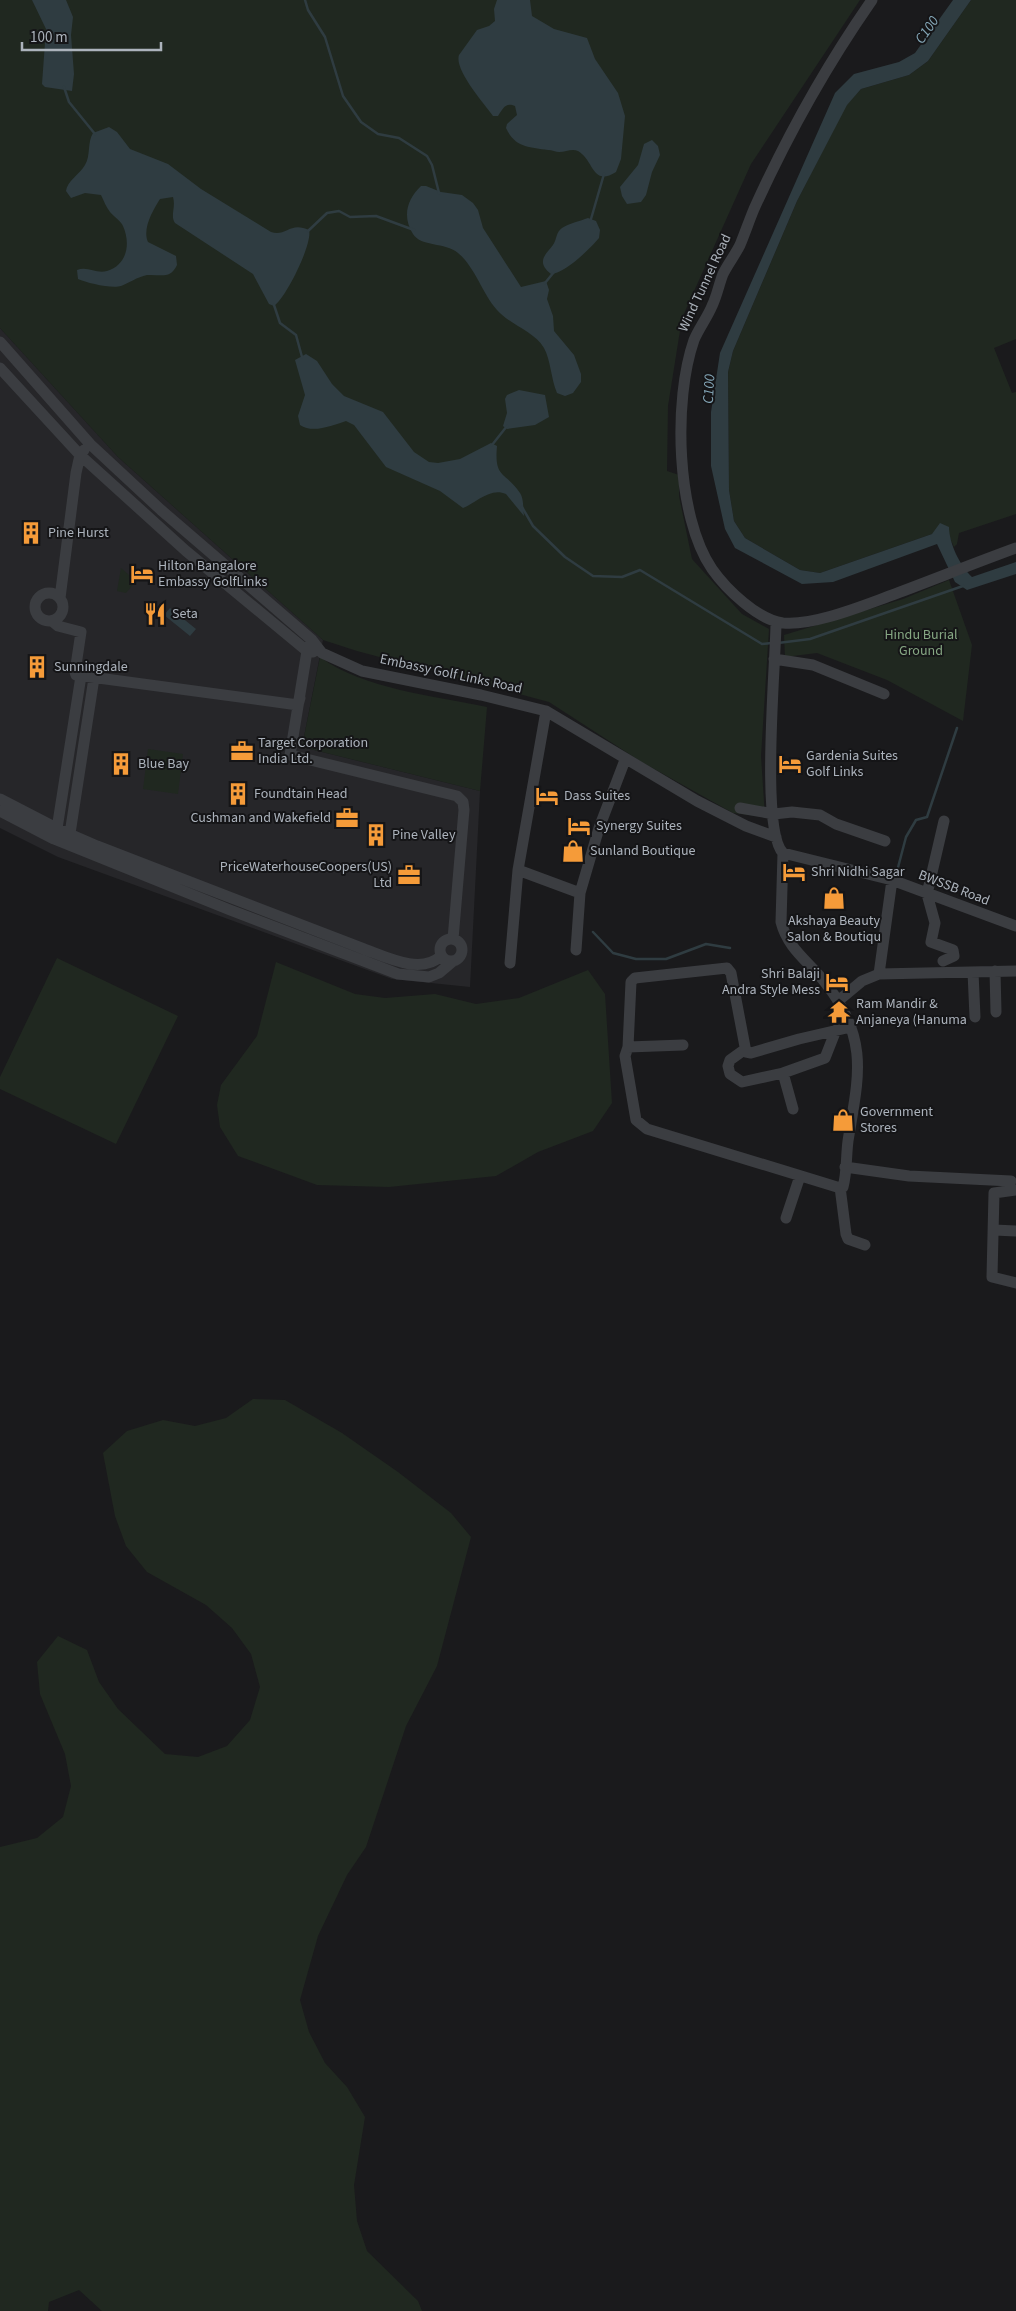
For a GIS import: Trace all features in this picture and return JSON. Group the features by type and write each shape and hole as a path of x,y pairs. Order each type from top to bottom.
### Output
{"street":[{"name":"Wind Tunnel Road","path":"776,622 743,601 724,585 702,553 684,486 681,415 684,384 694,340 712,306 723,275 739,246 753,210 783,148 831,61 872,0"},
{"name":"Embassy Golf Links Road","path":"0,342 90,444 314,649 362,670 546,711 625,760 722,815 776,837"},
{"path":"0,368 80,455 177,544 314,649 298,705 290,755 457,796 461,799 464,810 453,939"},
{"path":"60,598 80,455 90,444"},
{"path":"177,544 186,532"},
{"path":"840,1188 844,1184 859,1061 851,1027 838,1001 826,984 797,954 783,931 781,922 783,853 776,837 770,765 776,622 796,623 853,610 1016,548"},
{"path":"52,621 62,614 63,603 60,598 49,593 39,598 36,603 36,614 40,618 52,621 58,626 81,632 75,672 81,676 298,705"},
{"path":"775,649 884,694"},
{"path":"56,834 81,676"},
{"path":"70,839 94,678"},
{"path":"510,963 518,870 546,711"},
{"path":"576,950 580,893 599,828 625,760"},
{"path":"0,799 56,834"},
{"path":"740,808 774,814 792,812 820,815 836,824 885,840"},
{"path":"0,811 56,834 400,961 424,964 432,962 441,956"},
{"path":"943,961 954,956 954,953 952,950 931,942 935,923 927,894 944,821"},
{"path":"70,839 230,910 398,974 429,977 439,974 459,958 462,952 459,942 453,939 442,942 440,949 441,956 446,961 452,962"},
{"name":"BWSSB Road","path":"783,853 892,880 1016,926"},
{"path":"518,870 580,893"},
{"path":"879,974 892,880"},
{"path":"744,1050 732,973 727,968 636,978 631,982 628,1047 625,1056 633,1110 636,1120 640,1125 840,1188"},
{"path":"995,971 996,1012"},
{"path":"838,1001 862,980 879,974 1016,971"},
{"path":"973,972 974,1017"},
{"path":"744,1050 751,1053 851,1027"},
{"path":"744,1050 730,1060 728,1066 730,1074 736,1080 742,1082 783,1073 825,1058 836,1030"},
{"path":"628,1047 683,1045"},
{"path":"783,1073 793,1109"},
{"path":"845,1167 909,1176 1014,1185"},
{"path":"786,1218 800,1176"},
{"path":"1014,1185 995,1192 992,1277 1016,1282"},
{"path":"840,1188 848,1239 865,1246"},
{"path":"994,1230 1016,1231"}],"shaded area":[{"path":"32,0 66,0 73,17 71,35 74,74 72,91 45,87 42,84 46,29"},
{"path":"497,0 530,0 532,16 554,29 587,38 595,59 618,93 625,116 621,159 616,172 608,176 598,174 583,155 576,150 558,152 518,143 506,128 507,124 517,115 515,106 509,105 498,116 493,116 471,86 461,69 459,55 477,30 489,26 495,21 494,9"},
{"path":"953,0 971,0 928,61 909,75 861,89 847,105 797,201 733,351 728,372 729,490 734,521 745,538 800,570 820,573 932,534 940,523 949,527 949,533 956,554 963,567 972,577 1016,562 1016,574 967,590 955,582 937,544 833,582 802,584 735,548 725,529 711,466 711,412 720,353 835,93 854,74 899,62 915,53"},
{"path":"109,127 117,132 130,149 168,164 201,189 271,232 281,233 297,227 309,230 307,246 298,270 285,293 274,306 269,304 253,274 175,223 173,217 173,197 160,199 146,231 148,242 176,256 177,265 171,273 143,276 117,287 78,279 77,270 85,269 99,272 114,268 123,259 127,247 127,240 121,222 109,210 101,195 85,193 71,198 66,191 69,184 87,161 93,133"},
{"path":"652,140 658,146 660,155 652,172 646,195 641,202 627,204 622,196 620,187 638,165 644,144"},
{"path":"421,186 441,192 462,195 473,203 478,210 483,228 521,287 546,281 549,290 547,299 553,316 554,331 574,355 581,374 581,382 573,393 565,396 557,393 548,359 540,342 497,310 469,265 458,253 447,247 422,241 413,234 407,215 409,202"},
{"path":"588,218 596,221 600,230 599,238 570,266 551,274 546,270 543,259 559,232 568,225"},
{"path":"0,328 118,457 323,640 302,747 480,791 470,987 392,979 58,857 0,828"},
{"path":"306,354 317,361 332,384 344,396 383,412 414,452 429,462 438,463 460,459 491,443 497,446 499,470 520,493 523,501 524,516 506,494 500,492 489,494 463,508 440,491 386,467 354,425 346,421 317,429 305,428 300,425 298,416 305,395 295,360"},
{"path":"519,390 545,395 549,417 535,425 507,429 503,426 507,413 505,399 507,395"},
{"path":"170,608 196,629 190,636 164,615"}],"green space":[{"path":"0,0 860,0 751,164 682,318 668,406 667,471 679,475 679,496 692,559 742,614 769,629 761,756 765,817 733,813 640,761 549,702 357,651 323,640 118,457 0,328"},
{"path":"971,0 1016,0 1016,339 994,348 1012,393 1016,392 1016,514 959,533 957,544 954,547 949,536 932,534 820,573 800,570 745,538 734,521 729,490 728,372 733,351 797,201 846,105 861,89 909,75 928,61"},
{"path":"121,568 136,581 126,593 117,591"},
{"name":"Hindu Burial Ground","path":"949,580 972,645 963,721 887,680 817,653 785,657 784,635 903,599"},
{"path":"320,657 337,668 378,684 487,707 480,791 302,747"},
{"path":"148,749 183,754 178,794 143,789"},
{"path":"57,958 178,1016 116,1144 0,1089 0,1077"},
{"path":"276,962 355,994 385,998 435,994 476,1004 519,998 588,970 605,994 612,1103 593,1131 538,1152 496,1176 389,1187 317,1185 238,1156 220,1127 217,1105 221,1085 257,1036"},
{"path":"253,1399 285,1400 342,1433 398,1472 451,1513 471,1537 437,1666 406,1726 366,1847 347,1875 318,1936 300,2000 309,2032 325,2063 347,2087 365,2117 354,2185 357,2221 367,2251 418,2301 422,2311 102,2311 79,2290 49,2302 48,2311 0,2311 0,1847 37,1838 63,1817 71,1786 65,1754 40,1694 37,1662 58,1636 87,1650 99,1682 118,1709 165,1754 198,1757 227,1746 250,1720 260,1687 251,1654 232,1628 206,1605 147,1572 126,1546 115,1516 103,1453 127,1431 163,1420 195,1426 226,1418"}],"waterway":[{"path":"305,0 308,10 325,37 343,96 361,122 378,134 399,138 427,156 432,165 439,193"},
{"path":"64,87 69,102 95,134"},
{"path":"591,219 604,174"},
{"path":"308,231 327,213 339,211 350,217 376,216 414,230"},
{"path":"545,283 554,272"},
{"path":"274,305 280,323 296,335 302,357"},
{"path":"492,445 507,426"},
{"path":"522,507 533,526 565,557 593,576 622,577 640,570 762,644 772,643"},
{"path":"778,643 810,639 963,586"},
{"path":"896,875 906,837 916,820 927,817 957,728"},
{"path":"593,932 613,953 636,959 666,959 706,944 730,948"}],"place":[{"name":"Pine Hurst","path":"31,533"},
{"name":"Hilton Bangalore Embassy GolfLinks","path":"142,574"},
{"name":"Seta","path":"155,614"},
{"name":"Sunningdale","path":"37,667"},
{"name":"Target Corporation India Ltd.","path":"242,751"},
{"name":"Blue Bay","path":"121,764"},
{"name":"Gardenia Suites Golf Links","path":"790,764"},
{"name":"Foundtain Head","path":"238,794"},
{"name":"Dass Suites","path":"547,796"},
{"name":"Cushman and Wakefield","path":"347,818"},
{"name":"Synergy Suites","path":"579,826"},
{"name":"Pine Valley","path":"376,835"},
{"name":"Sunland Boutique","path":"573,851"},
{"name":"Shri Nidhi Sagar","path":"794,872"},
{"name":"PriceWaterhouseCoopers(US) Ltd","path":"409,875"},
{"name":"Akshaya Beauty Salon & Boutiqu","path":"834,898"},
{"name":"Shri Balaji Andra Style Mess","path":"837,982"},
{"name":"Ram Mandir & Anjaneya (Hanuma","path":"839,1012"},
{"name":"Government Stores","path":"843,1120"}],"water label":[{"name":"C100","path":"927,30"},
{"name":"C100","path":"709,389"}]}
